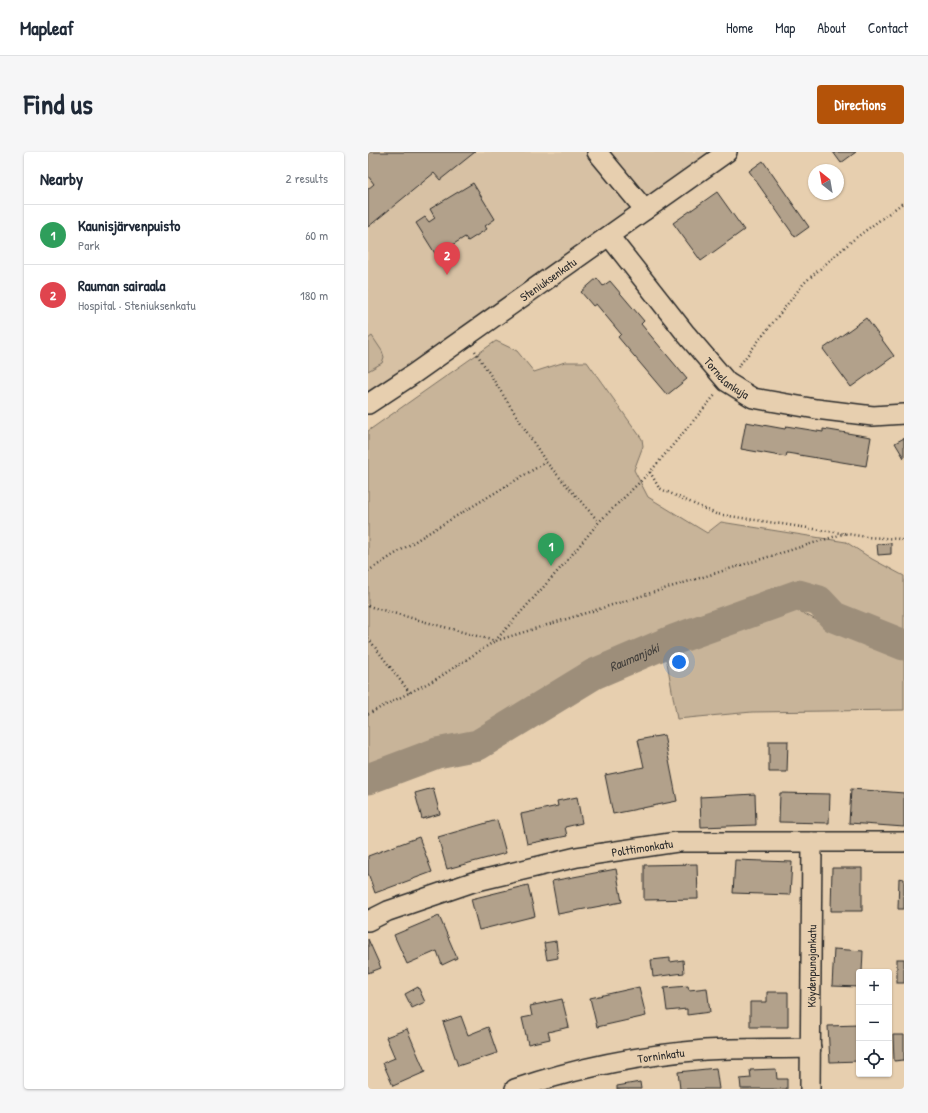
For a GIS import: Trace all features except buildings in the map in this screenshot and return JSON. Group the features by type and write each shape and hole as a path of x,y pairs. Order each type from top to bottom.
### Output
{"street":[{"path":"597,152 645,210"},
{"name":"Steniuksenkatu","path":"368,404 412,375 727,152"},
{"name":"Tornelankuja","path":"609,236 686,334 727,382 753,398 816,409 873,416 904,414"},
{"name":"Polttimonkatu","path":"368,921 388,911 473,882 577,857 676,842 904,842"},
{"name":"Köydenpunojankatu","path":"810,1089 812,842"},
{"path":"368,905 388,911"},
{"name":"Torninkatu","path":"515,1089 584,1069 643,1057 706,1050 811,1048"}],"path":[{"path":"368,714 438,678 495,641 565,563 599,522 650,472 727,382 804,283 853,240 904,202"},
{"path":"473,349 546,462 599,522"},
{"path":"368,571 546,462"},
{"path":"650,472 659,488 716,514 867,537 902,538 904,542"},
{"path":"368,606 495,641 846,534"},
{"path":"368,638 410,693"}],"shaded area":[{"path":"368,152 720,152 368,397"},
{"path":"372,336 382,351 384,357 382,363 368,371 368,339"},
{"path":"496,341 517,351 534,372 565,362 587,362 642,439 643,446 634,470 648,497 707,533 721,522 846,542 872,559 904,576 904,635 878,620 847,617 827,592 808,585 760,598 619,656 522,711 484,735 429,750 368,772 368,431"},
{"path":"790,606 833,629 904,657 904,710 752,712 677,719 665,651 727,626"}],"waterway":[{"name":"Raumanjoki","path":"368,779 437,753 478,745 594,674 676,639 798,595 819,601 834,617 904,645"}],"place":[{"name":"Rauman sairaala","path":"447,275"},
{"name":"Kaunisjärvenpuisto","path":"551,566"}]}
